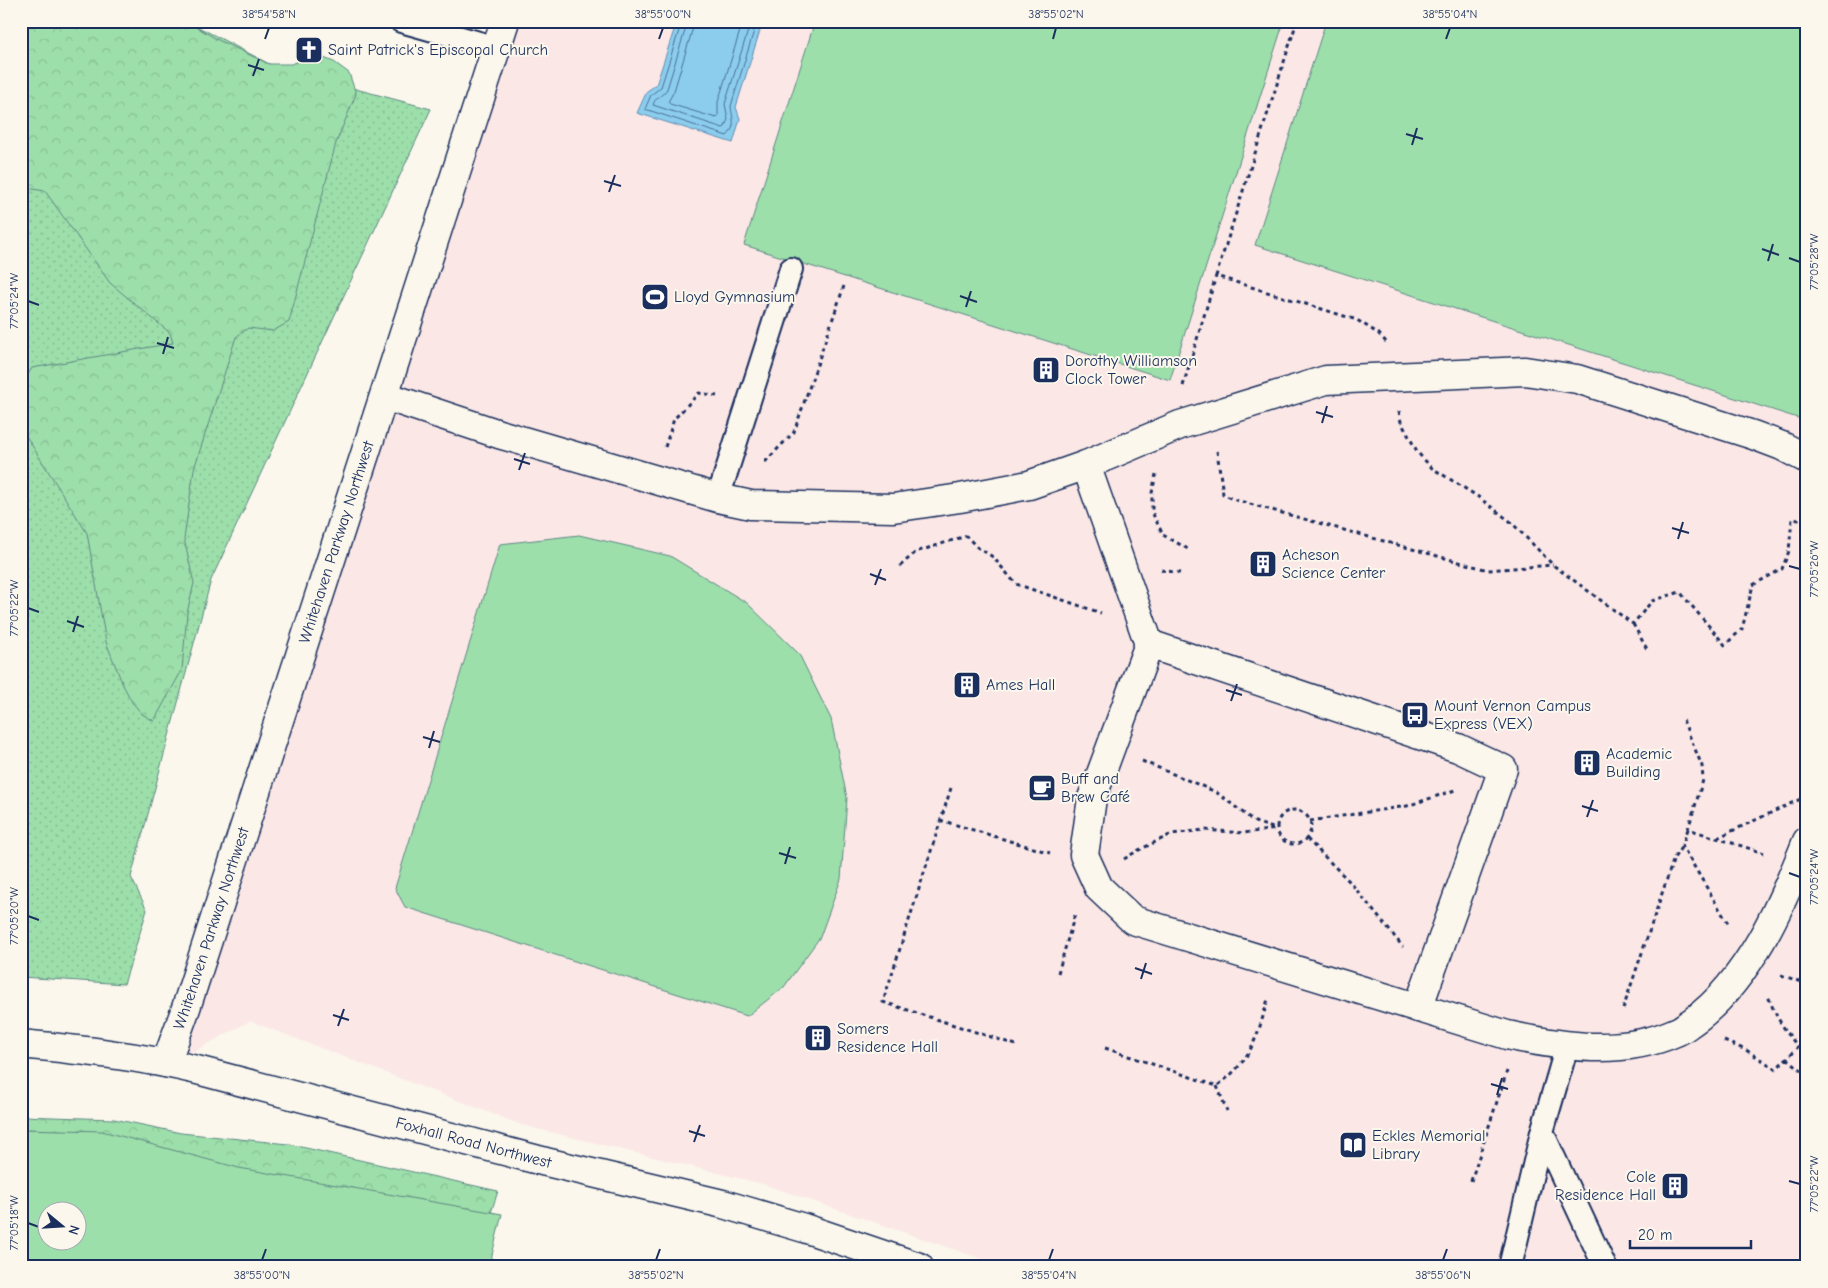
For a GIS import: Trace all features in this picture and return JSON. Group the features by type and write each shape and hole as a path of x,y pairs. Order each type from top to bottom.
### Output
{"street":[{"name":"Whitehaven Parkway Northwest","path":"166,1063 186,1008 505,21"},
{"path":"385,396 499,434 718,498 751,505 893,508 1029,485 1086,465 1180,425 1326,380 1525,371 1578,379 1753,435 1782,446 1807,459"},
{"path":"1086,465 1146,636 1111,750 1092,798 1084,854 1099,888 1133,920 1518,1038 1567,1046 1611,1047 1649,1042 1678,1032 1706,1012 1732,984 1762,940 1802,852"},
{"path":"1146,636 1458,748 1503,769 1418,1008"},
{"name":"Foxhall Road Northwest","path":"21,1044 75,1049 166,1063 260,1086 546,1162 642,1183 723,1204 804,1228 919,1267"}],"lane":[{"path":"401,21 497,48"},
{"path":"718,498 791,270"},
{"path":"1510,1267 1542,1132 1567,1046"},
{"path":"1542,1132 1605,1267"}],"path":[{"path":"1183,387 1216,276 1297,21"},
{"path":"1216,276 1357,320 1379,334 1391,347 1393,377 1401,422 1418,453 1432,468 1476,496 1511,522 1553,565 1633,624 1647,649"},
{"path":"765,463 794,432 845,282"},
{"path":"665,448 674,420 699,393 725,397"},
{"path":"1209,448 1217,448 1223,494 1232,500 1488,570 1553,565"},
{"path":"1161,469 1156,474 1152,493 1152,512 1163,535 1188,549"},
{"path":"1633,624 1652,601 1680,592 1725,645 1742,629 1753,585 1782,569 1790,551 1792,519 1807,521"},
{"path":"900,566 916,552 966,536 977,547 993,557 1016,584 1146,636"},
{"path":"1611,1047 1674,858 1682,846 1703,780 1702,766 1683,720"},
{"path":"1111,750 1186,778 1216,792 1255,822 1277,829"},
{"path":"951,788 883,1002 1016,1045"},
{"path":"1310,820 1407,806 1458,790"},
{"path":"1716,838 1807,796"},
{"path":"1292,810 1303,813 1310,820 1311,831 1307,839 1297,844 1281,839 1277,829 1280,818 1292,810"},
{"path":"940,820 1091,870 1115,865 1136,851 1172,834 1204,830 1244,833 1277,829"},
{"path":"1688,829 1716,838 1802,852"},
{"path":"1307,839 1350,882 1405,949"},
{"path":"1678,1032 1732,1044 1762,1058 1776,1069 1798,1047 1781,1026 1772,1008 1764,977 1749,960 1682,846"},
{"path":"1058,973 1091,870"},
{"path":"1217,1086 1242,1062 1253,1047 1278,965"},
{"path":"1471,1182 1518,1038"},
{"path":"1105,1048 1217,1086 1227,1111"},
{"path":"1787,1058 1805,1073"}],"shaded area":[{"path":"505,21 1807,21 1807,1267 1005,1267 763,1184 522,1125 250,1021 167,1066"}],"green space":[{"path":"21,21 187,21 277,68 431,109 211,580 131,877 147,910 124,984 21,977"},
{"path":"21,21 187,21 218,40 269,64 291,64 316,55 334,62 349,73 356,94 336,143 289,322 273,331 248,328 236,337 194,469 184,539 194,583 187,613 182,670 154,721 142,714 132,702 106,642 87,533 21,428 21,385 32,368 173,343 170,333 110,283 45,191 21,187"},
{"path":"815,21 1284,21 1170,380 744,245"},
{"path":"1326,21 1807,21 1807,421 1255,245"},
{"path":"579,535 670,556 747,603 799,654 831,719 847,798 841,879 820,937 784,987 747,1016 405,907 395,888 500,544"},
{"path":"21,1116 114,1119 181,1133 288,1144 498,1191 486,1228 21,1267"},
{"path":"21,1129 102,1131 239,1168 502,1214 489,1267 21,1267"}],"water":[{"path":"677,21 763,21 736,107 740,119 733,143 637,113 647,91 656,85"}],"place":[{"name":"Saint Patrick's Episcopal Church","path":"309,50"},
{"name":"Lloyd Gymnasium","path":"655,297"},
{"name":"Dorothy Williamson Clock Tower","path":"1046,370"},
{"name":"Acheson Science Center","path":"1263,564"},
{"name":"Ames Hall","path":"967,685"},
{"name":"Mount Vernon Campus Express (VEX)","path":"1415,715"},
{"name":"Academic Building","path":"1587,763"},
{"name":"Buff and Brew Café","path":"1042,788"},
{"name":"Somers Residence Hall","path":"818,1038"},
{"name":"Eckles Memorial Library","path":"1353,1145"},
{"name":"Cole Residence Hall","path":"1675,1186"}]}
